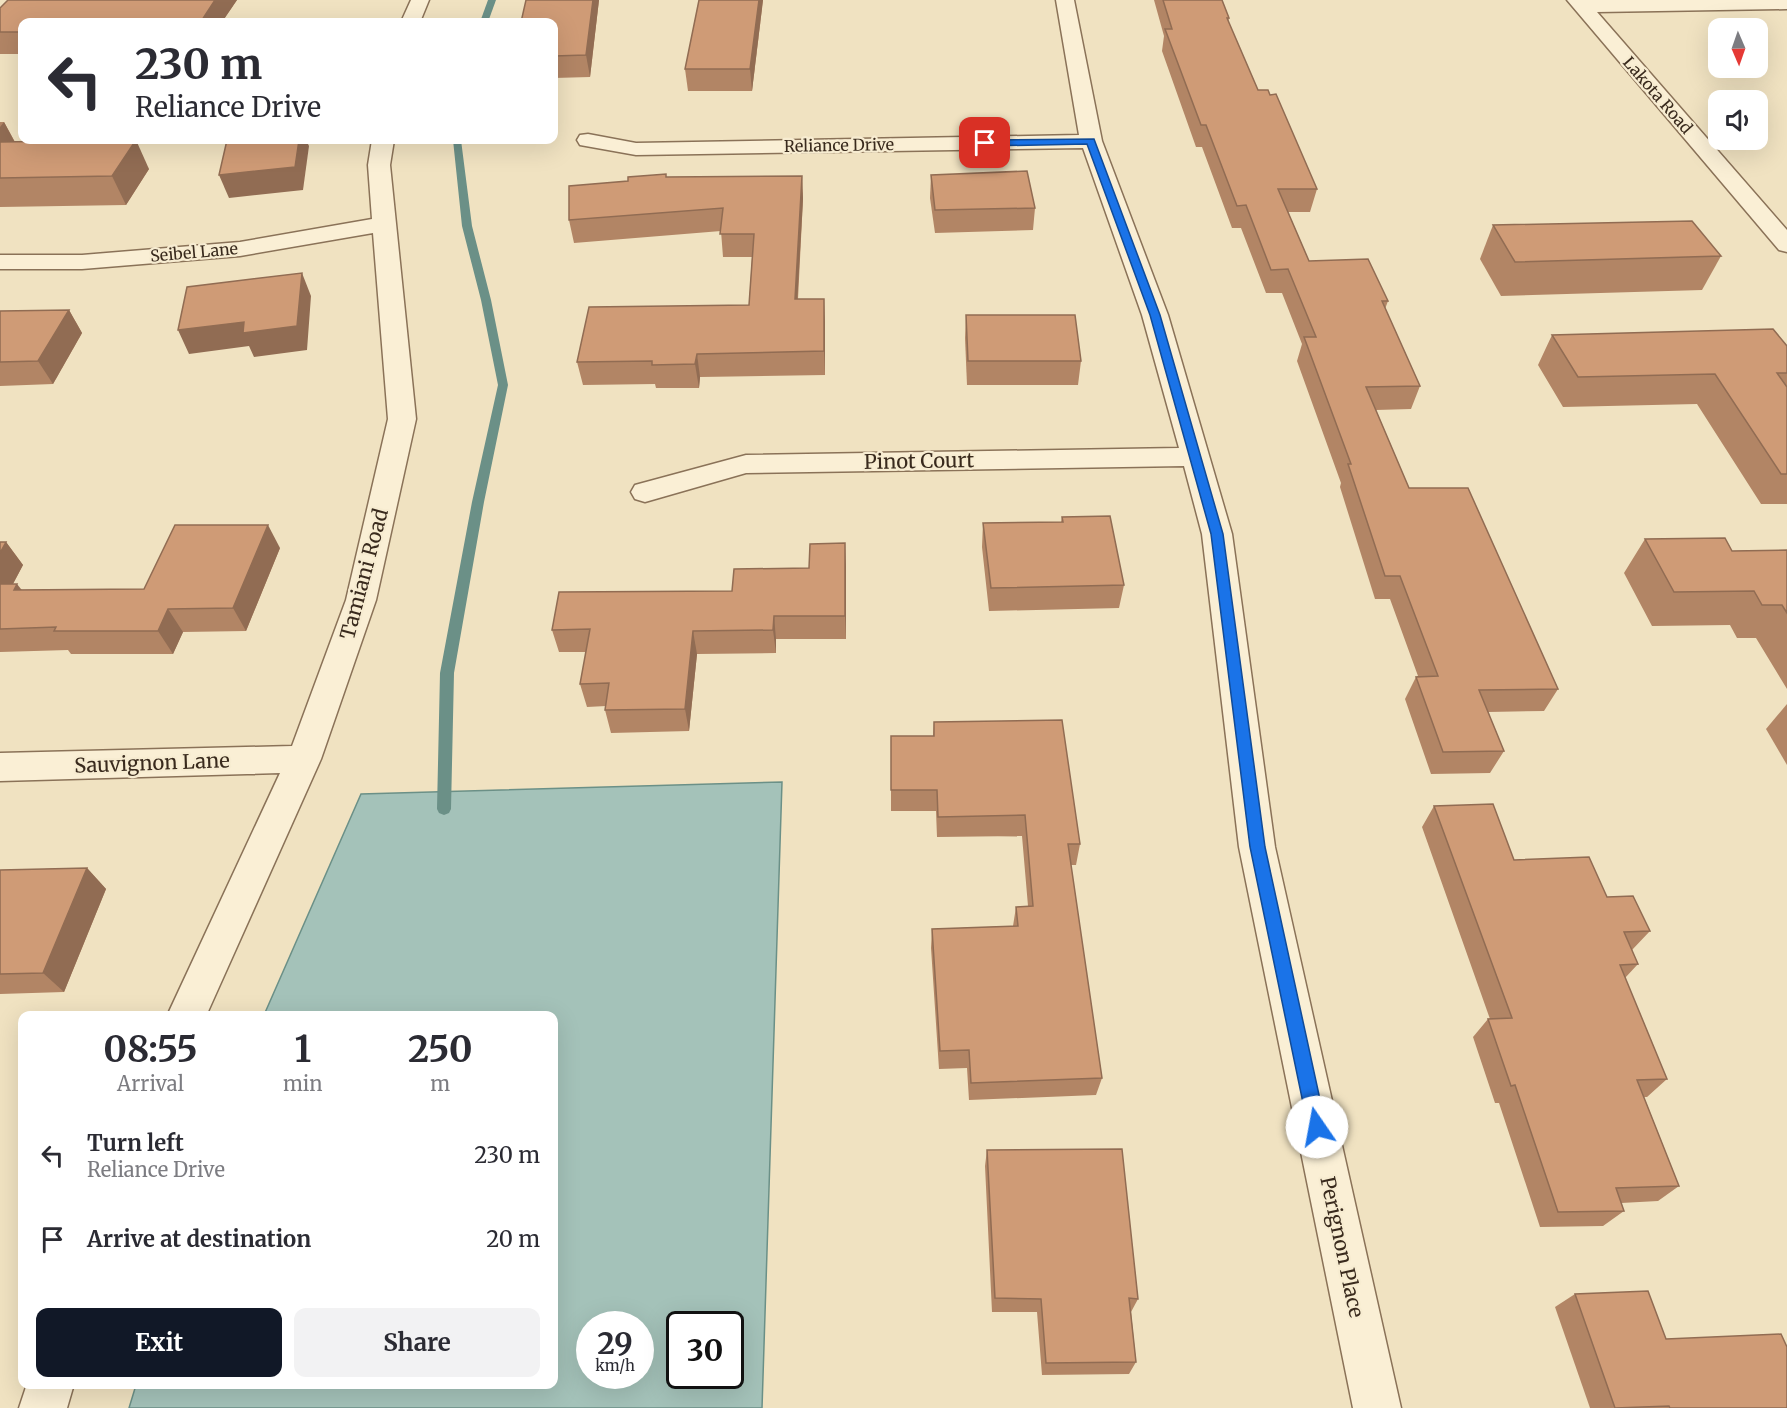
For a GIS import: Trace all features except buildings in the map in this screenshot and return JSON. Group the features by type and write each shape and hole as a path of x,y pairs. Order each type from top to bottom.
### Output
{"street":[{"path":"413,18 420,0"},
{"name":"Perignon Place","path":"1065,0 1091,141 1155,315 1217,534 1257,847 1377,1408"},
{"path":"1579,3 1787,3"},
{"name":"Lakota Road","path":"1579,3 1787,245"},
{"name":"Reliance Drive","path":"588,140 636,148 1091,141"},
{"name":"Tamiani Road","path":"188,1011 304,759 361,600 402,418 380,165 382,144"},
{"name":"Seibel Lane","path":"0,262 82,262 240,249 386,224"},
{"name":"Pinot Court","path":"645,492 746,464 1196,457"},
{"name":"Sauvignon Lane","path":"0,767 304,759"},
{"path":"43,1408 49,1389"}],"water":[{"path":"782,782 762,1408 129,1408 135,1389 558,1389 558,1011 266,1011 361,794"}],"waterway":[{"path":"485,18 492,0"},
{"path":"444,809 447,673 478,502 503,385 486,300 467,226 457,144"}],"route":[{"path":"985,143 1091,141 1155,315 1217,534 1257,847 1317,1127"}]}
